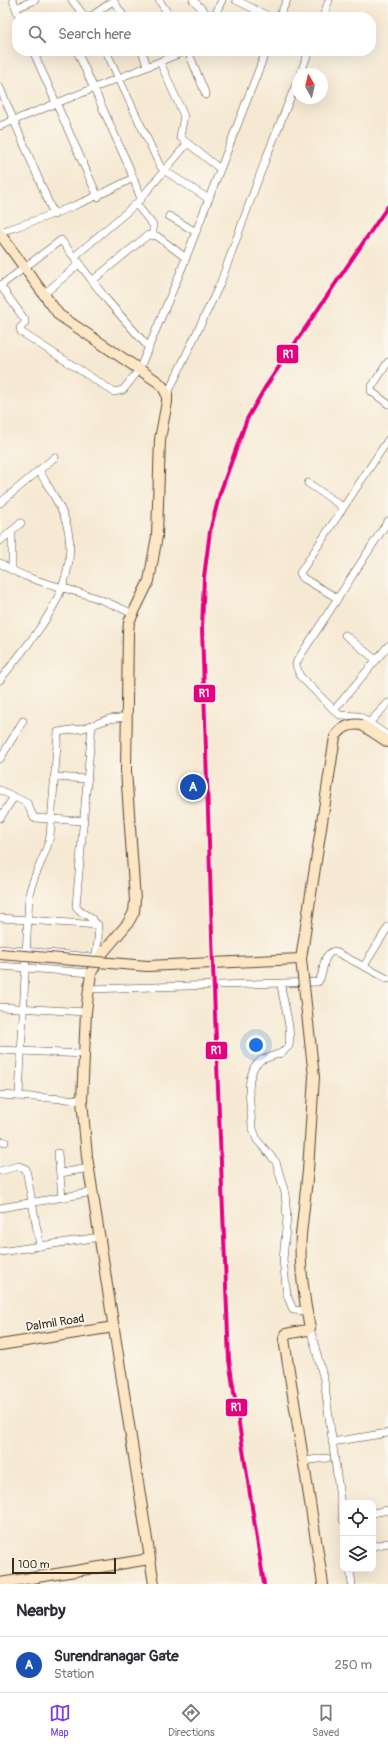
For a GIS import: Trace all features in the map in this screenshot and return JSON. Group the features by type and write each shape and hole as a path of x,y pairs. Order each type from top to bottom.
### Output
{"street":[{"path":"13,0 17,12"},
{"path":"16,8 35,0"},
{"path":"72,0 81,12"},
{"path":"97,12 113,0 121,12"},
{"path":"159,0 167,12"},
{"path":"193,0 205,12"},
{"path":"216,12 222,0"},
{"path":"236,0 260,12"},
{"path":"281,12 287,0"},
{"path":"325,12 329,0"},
{"path":"35,56 98,198"},
{"path":"79,56 133,178 138,201 154,225 153,235"},
{"path":"108,56 156,160 165,171 209,199"},
{"path":"144,56 147,66"},
{"path":"0,126 55,102 175,56"},
{"path":"189,56 206,95"},
{"path":"149,348 107,300 75,256 60,240 0,286 25,320 25,323 20,328 21,332 114,392 123,390 139,370 149,348 186,258 264,56"},
{"path":"302,68 307,56"},
{"path":"160,62 184,116 180,134 182,140 220,169"},
{"path":"0,88 54,215"},
{"path":"154,1584 89,1168 82,1100 86,1012 91,973 98,957 128,924 134,912 135,900 126,770 128,633 129,622 144,594 154,561 157,536 160,439 167,395 220,284 266,158 292,94"},
{"path":"75,256 138,201 187,144"},
{"path":"133,178 98,198 54,215 0,233 23,268 59,315 158,382 164,387 167,395"},
{"path":"170,216 196,232"},
{"path":"92,281 146,236 157,236 186,258"},
{"path":"43,295 80,263"},
{"path":"388,362 371,388 371,391 388,404"},
{"path":"337,598 303,578 300,573 388,440"},
{"path":"0,503 55,457"},
{"path":"1,676 48,616 62,588 69,559 68,530 62,513 39,470"},
{"path":"308,483 343,507"},
{"path":"388,521 297,661 296,666 300,676 340,715 359,716 366,724 388,742"},
{"path":"0,541 21,523"},
{"path":"12,531 12,570"},
{"path":"0,563 38,581 99,599 133,614"},
{"path":"345,635 376,660"},
{"path":"334,710 388,646"},
{"path":"366,724 388,702"},
{"path":"19,1096 20,1051 31,886 47,847 51,820 58,732 79,730 108,719 127,717"},
{"path":"0,759 24,721"},
{"path":"340,1500 324,1380 306,1311 300,1250 308,1170 314,1076 302,959 335,737 340,730 347,726 366,724 388,736"},
{"path":"92,725 76,906 78,910 94,920 98,925 98,957"},
{"path":"54,777 88,779"},
{"path":"0,790 29,805 34,818 84,821"},
{"path":"0,818 14,797"},
{"path":"0,918 98,925"},
{"path":"364,966 388,927"},
{"path":"0,949 98,957"},
{"path":"89,989 318,982 326,957 329,952 334,951 388,979"},
{"path":"0,954 147,966 302,959"},
{"path":"0,966 91,973"},
{"path":"281,984 291,1034 289,1046 281,1053 261,1060 254,1067 250,1079 249,1091 252,1126 257,1140 276,1162 285,1194 287,1217 283,1260 287,1294 293,1310 306,1311"},
{"path":"0,1007 86,1012"},
{"path":"0,1050 84,1054"},
{"path":"0,1095 82,1100"},
{"path":"58,1153 61,1173 62,1198"},
{"path":"0,1170 18,1166 26,1170 40,1246"},
{"path":"61,1173 89,1168"},
{"path":"0,1208 93,1192"},
{"path":"0,1252 100,1237"},
{"name":"Dalmil Road","path":"0,1345 114,1327"},
{"path":"310,1328 284,1336 323,1584"},
{"path":"332,1442 388,1433"},
{"path":"303,1461 327,1458"},
{"path":"376,1512 388,1510"},
{"path":"376,1545 388,1543"},
{"path":"0,1583 11,1583 150,1559"},
{"path":"350,1572 352,1584"}],"transit line":[{"name":"R1","path":"264,1584 229,1360 213,965 202,628 204,577 210,531 220,493 247,419 266,386 388,206"}],"place":[{"name":"Surendranagar Gate","path":"193,787"}]}
